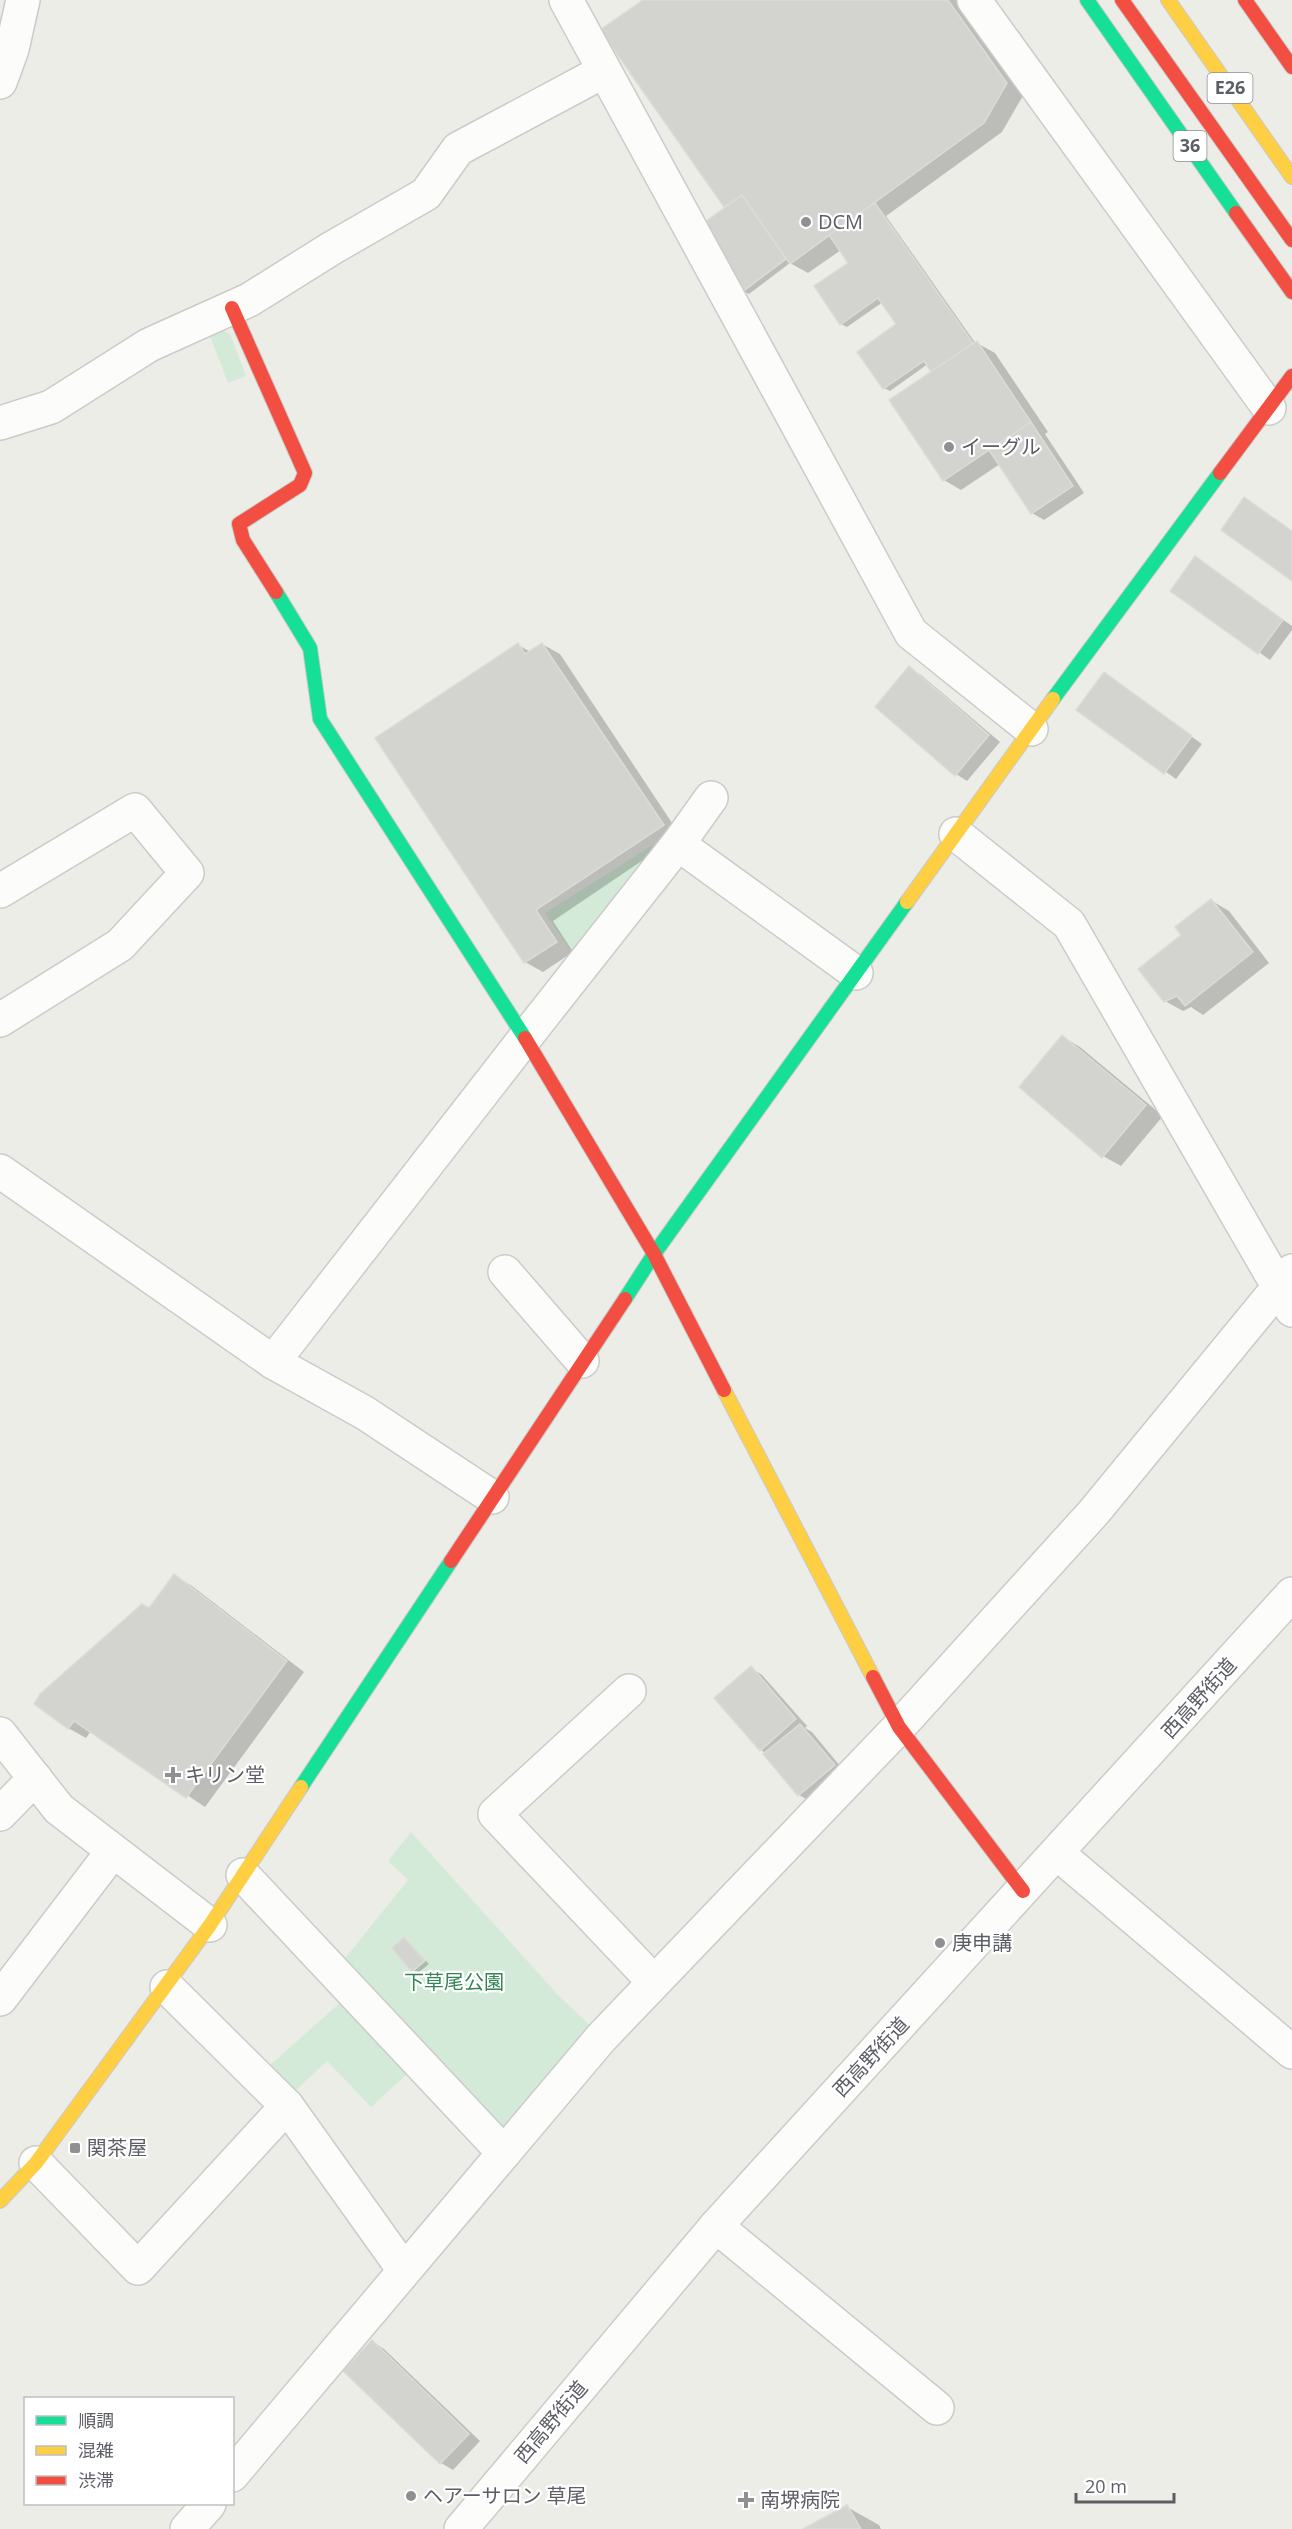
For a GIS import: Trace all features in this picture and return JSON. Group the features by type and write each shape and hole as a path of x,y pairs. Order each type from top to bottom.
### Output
{"main road":[{"name":"36","path":"1087,0 1292,292"},
{"name":"36","path":"1122,0 1292,240"},
{"name":"E26","path":"1168,0 1292,177"},
{"path":"1245,0 1292,67"},
{"path":"232,308 305,473 300,485 239,525 243,540 310,648 320,719 525,1038 654,1254 899,1727 1023,1892"},
{"path":"12,2181 167,1987 654,1254 1031,729 1292,376"}],"street":[{"path":"0,82 12,49 23,0"},
{"path":"974,0 1269,408"},
{"path":"579,5 604,71 911,633 1031,729"},
{"path":"0,423 51,407 148,345 249,300 332,248 426,194 458,149 604,71"},
{"path":"273,1362 678,844 711,798"},
{"path":"0,891 135,810 187,873 120,945 0,1020"},
{"path":"234,2473 601,2038 899,1727 1094,1512 1288,1289 1069,924 956,834"},
{"path":"678,844 856,973"},
{"path":"0,1171 273,1362 365,1413 492,1497"},
{"path":"505,1272 582,1361"},
{"name":"西高野街道","path":"461,2529 716,2226 1023,1892 1292,1594"},
{"path":"629,1691 495,1814 654,1982"},
{"path":"0,1734 59,1809 210,1925"},
{"path":"0,1814 34,1778"},
{"path":"0,1999 113,1851"},
{"path":"1057,1853 1292,2052"},
{"path":"243,1875 504,2153"},
{"path":"167,1987 287,2106 404,2270"},
{"path":"12,2181 138,2268 287,2106"},
{"path":"716,2226 937,2408"},
{"path":"187,2529 208,2505"}],"green space":[{"path":"214,325 230,334 246,376 228,383 207,328"},
{"path":"659,841 573,954 545,913"},
{"name":"下草尾公園","path":"411,1832 558,1995 596,2031 507,2134 342,1962 408,1880 388,1861"},
{"path":"343,2000 409,2072 371,2107 327,2061 292,2094 267,2068"}],"building":[{"path":"643,0 948,0 1007,83 984,123 790,264 742,195 724,207 600,30"},
{"path":"742,195 786,259 742,292 705,222"},
{"path":"875,203 973,343 931,372 924,361 883,389 857,352 896,324 878,298 840,325 814,286 848,263 829,235"},
{"path":"977,341 1031,422 943,481 889,400"},
{"path":"1031,422 1073,486 1031,514 989,450"},
{"path":"1244,497 1292,531 1292,581 1221,530"},
{"path":"1195,556 1283,620 1258,654 1170,591"},
{"path":"518,643 525,654 542,643 664,825 536,910 557,942 524,963 375,738"},
{"path":"909,666 989,735 955,776 875,707"},
{"path":"1104,672 1192,736 1164,774 1076,710"},
{"path":"1211,899 1253,952 1185,1006 1177,996 1164,1002 1138,969 1181,935 1175,927"},
{"path":"1062,1035 1146,1105 1102,1158 1019,1087"},
{"path":"174,1574 287,1661 186,1798 74,1721 68,1729 34,1704 40,1694 142,1604 149,1608"},
{"path":"751,1666 796,1719 760,1751 714,1698"},
{"path":"800,1724 835,1765 798,1796 763,1754"},
{"path":"404,1937 425,1961 412,1972 392,1948"},
{"path":"372,2340 469,2434 440,2464 343,2371"},
{"path":"847,2505 861,2529 803,2529"}],"traffic: fast":[{"path":"1087,0 1236,213"},
{"path":"1053,699 1220,473"},
{"path":"276,592 310,648 320,719 525,1038"},
{"path":"625,1299 654,1254 907,902"},
{"path":"301,1787 451,1561"}],"traffic: slow":[{"path":"1168,0 1292,177"},
{"path":"907,902 1053,699"},
{"path":"724,1390 873,1677"},
{"path":"0,2201 36,2163 210,1925 301,1787"}],"traffic: jam":[{"path":"1122,0 1292,240"},
{"path":"1245,0 1292,67"},
{"path":"1236,213 1292,292"},
{"path":"232,308 305,473 300,485 239,524 243,540 276,592"},
{"path":"1220,473 1292,376"},
{"path":"525,1038 654,1254 724,1390"},
{"path":"451,1561 625,1299"},
{"path":"873,1677 899,1727 1023,1891"}],"place":[{"name":"DCM","path":"806,222"},
{"name":"イーグル","path":"949,447"},
{"name":"キリン堂","path":"173,1775"},
{"name":"庚申講","path":"940,1943"},
{"name":"関茶屋","path":"75,2148"},
{"name":"ヘアーサロン 草尾","path":"411,2496"},
{"name":"南堺病院","path":"746,2500"}]}
